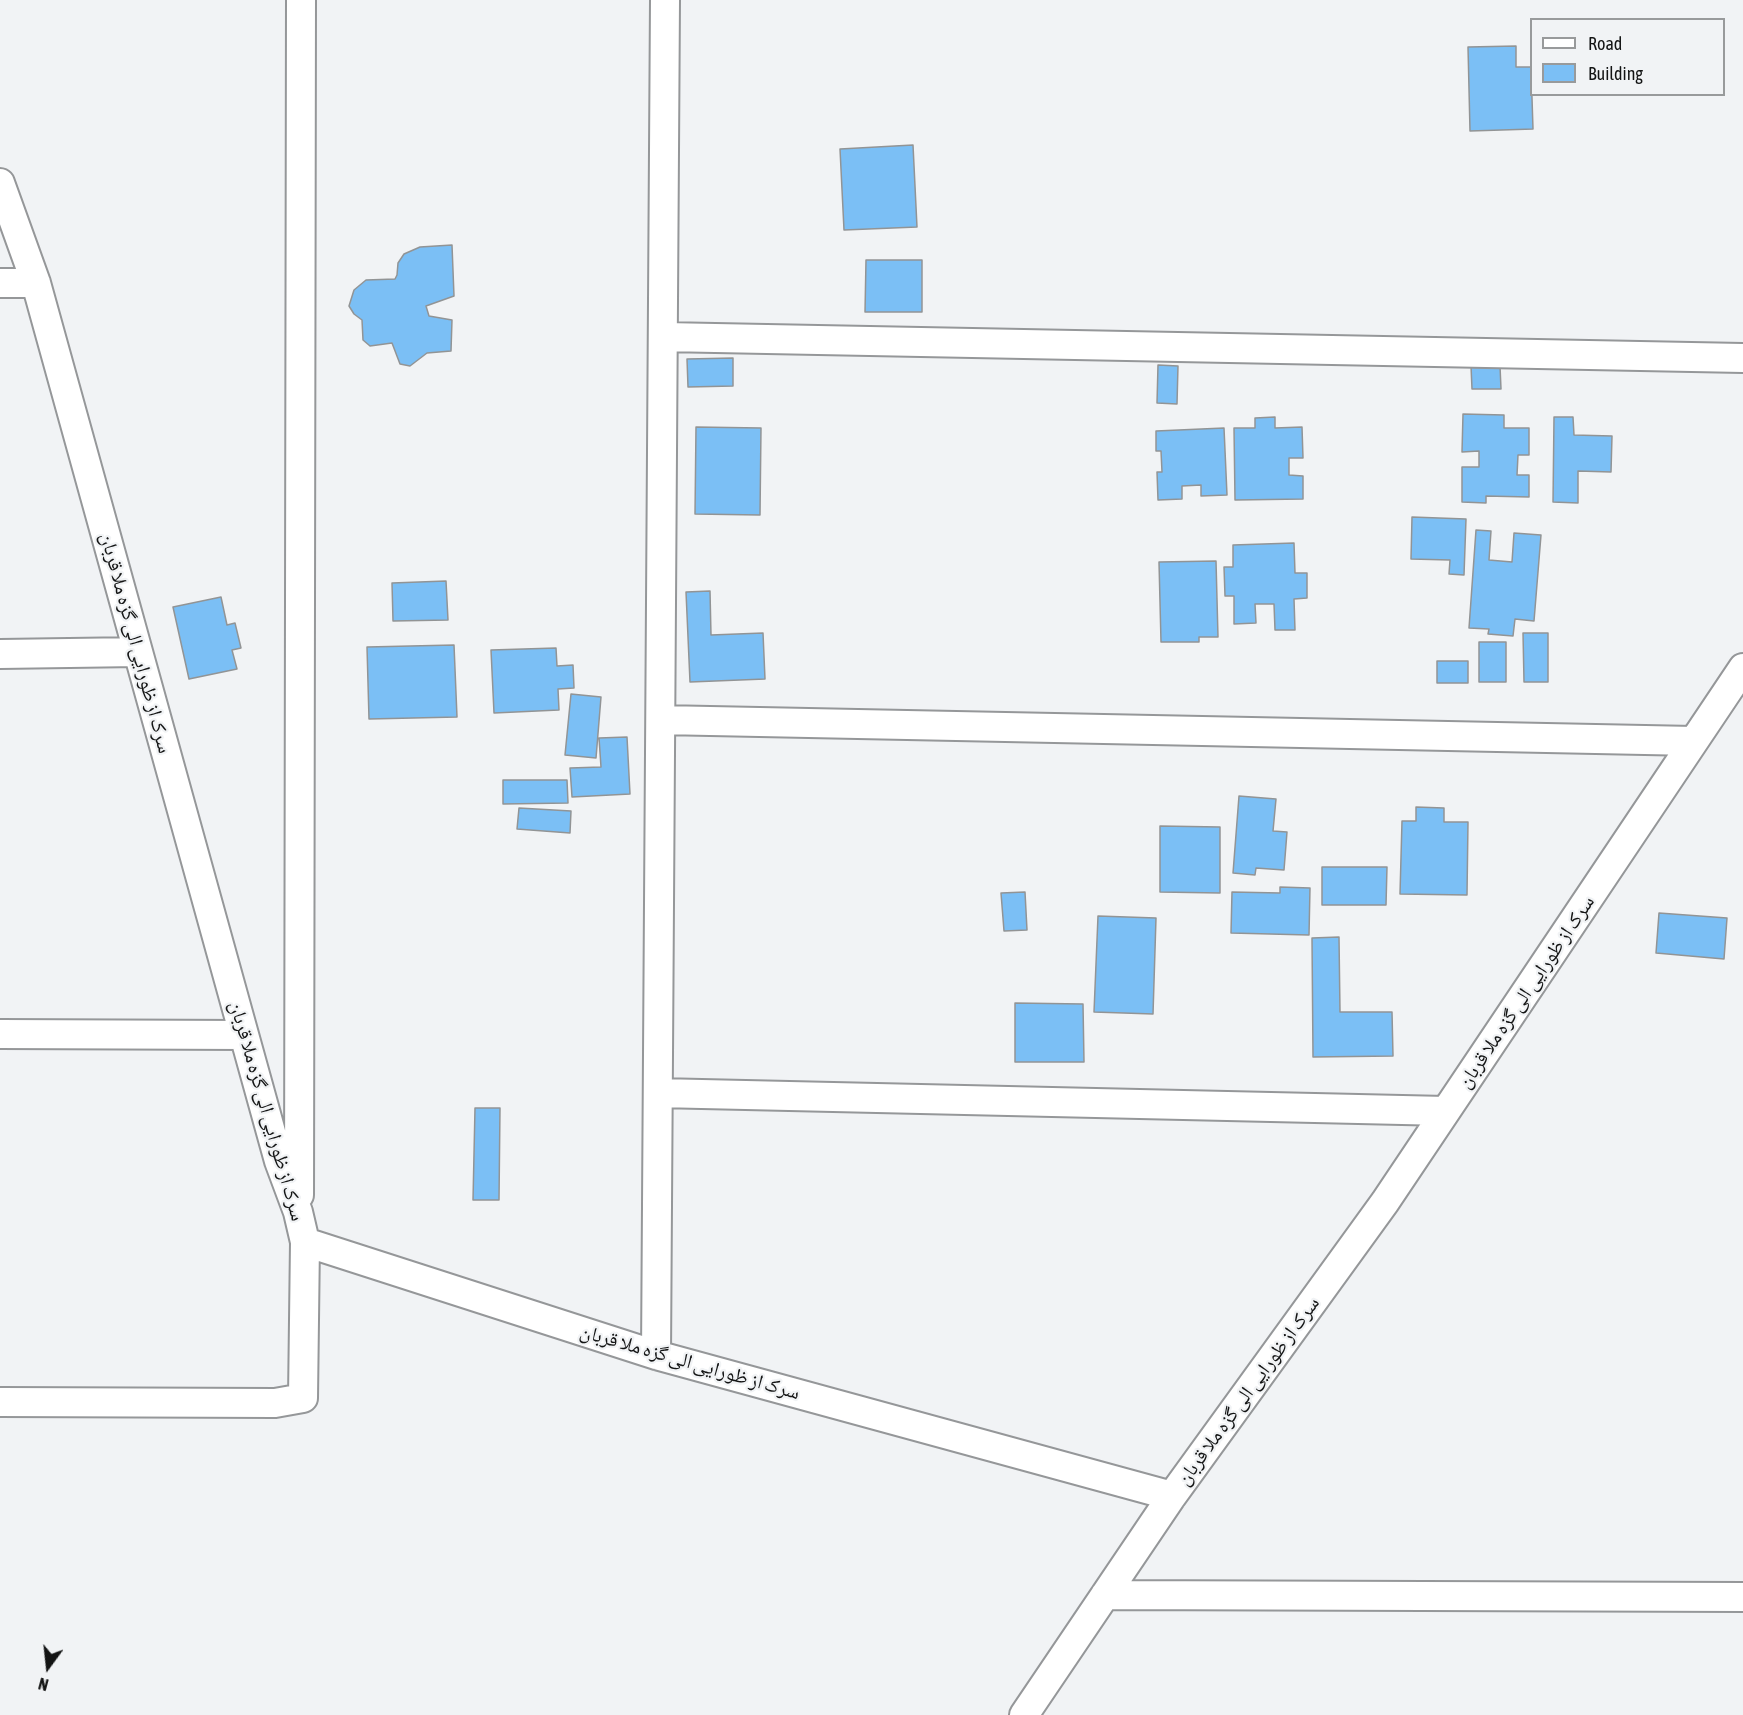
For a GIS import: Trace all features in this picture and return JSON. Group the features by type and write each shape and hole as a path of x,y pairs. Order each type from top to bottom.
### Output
{"street":[{"path":"298,1212 301,0"},
{"path":"656,1355 665,0"},
{"name":"سرک از ظورایی الی گزه ملا قربان","path":"0,183 36,283 279,1161 298,1212 304,1242 656,1355 1172,1496 1385,1202 1743,668"},
{"path":"0,283 36,283"},
{"path":"664,337 1743,358"},
{"path":"0,654 138,652"},
{"path":"660,720 1694,741"},
{"path":"0,1034 244,1035"},
{"path":"658,1093 1446,1111"},
{"path":"0,1402 275,1403 303,1398 304,1242"},
{"path":"1024,1715 1172,1496"},
{"path":"1105,1595 1743,1598"}],"building":[{"path":"1516,46 1516,67 1530,67 1533,129 1470,131 1468,47"},
{"path":"913,145 917,227 844,230 840,149"},
{"path":"452,245 454,296 426,306 429,316 452,320 451,351 427,353 410,366 400,364 392,343 370,346 363,340 362,320 349,306 354,290 366,280 395,279 398,263 404,254 420,247"},
{"path":"866,260 922,260 922,312 865,312"},
{"path":"733,358 733,386 688,387 687,359"},
{"path":"1158,365 1178,366 1177,404 1157,403"},
{"path":"1471,366 1500,366 1501,389 1472,389"},
{"path":"1463,414 1504,415 1504,428 1529,428 1529,455 1518,455 1517,475 1529,475 1529,497 1486,496 1486,503 1462,502 1462,467 1479,467 1479,451 1462,452"},
{"path":"1275,417 1275,428 1302,427 1303,458 1289,458 1289,475 1303,476 1303,499 1235,500 1234,428 1255,428 1255,418"},
{"path":"1554,417 1573,417 1574,435 1612,436 1611,472 1578,471 1578,503 1553,502"},
{"path":"696,427 761,428 760,515 695,514"},
{"path":"1224,428 1227,495 1201,496 1201,485 1182,486 1182,499 1158,500 1157,472 1162,472 1161,451 1156,451 1156,431"},
{"path":"1412,517 1466,519 1464,575 1449,574 1450,560 1411,559"},
{"path":"1476,530 1491,531 1489,560 1512,562 1514,533 1541,535 1534,621 1515,619 1513,636 1488,634 1489,629 1469,628"},
{"path":"1294,543 1295,573 1307,573 1307,598 1294,599 1295,630 1275,630 1274,604 1255,604 1256,623 1234,624 1234,596 1225,596 1224,567 1233,567 1233,545"},
{"path":"1216,561 1218,637 1199,637 1199,642 1161,642 1159,562"},
{"path":"446,581 448,620 393,621 392,583"},
{"path":"710,591 711,635 763,633 765,679 690,682 686,592"},
{"path":"221,597 227,625 235,623 241,648 232,650 237,669 189,679 173,607"},
{"path":"1523,633 1548,633 1548,682 1524,682"},
{"path":"1479,642 1506,642 1506,682 1479,682"},
{"path":"454,645 457,717 369,719 367,647"},
{"path":"556,648 557,666 573,665 574,688 558,689 559,710 494,713 491,650"},
{"path":"1437,661 1468,661 1468,683 1437,683"},
{"path":"571,694 601,697 596,758 565,755"},
{"path":"627,737 630,794 572,797 570,768 601,767 599,738"},
{"path":"503,780 567,780 568,803 503,804"},
{"path":"1239,796 1276,799 1273,831 1287,832 1284,870 1256,868 1255,875 1233,873"},
{"path":"1416,807 1444,808 1444,822 1468,822 1467,895 1400,894 1402,821 1416,821"},
{"path":"519,808 571,811 570,833 517,829"},
{"path":"1160,826 1220,827 1220,893 1160,892"},
{"path":"1322,867 1387,867 1386,905 1322,905"},
{"path":"1280,887 1310,888 1309,935 1231,933 1232,892 1280,893"},
{"path":"1025,892 1027,930 1004,931 1001,893"},
{"path":"1659,913 1727,918 1724,959 1656,953"},
{"path":"1098,916 1156,918 1153,1014 1094,1012"},
{"path":"1339,937 1340,1012 1392,1012 1393,1056 1313,1057 1312,938"},
{"path":"1015,1003 1083,1004 1084,1062 1015,1062"},
{"path":"475,1108 500,1108 499,1200 473,1200"}]}
